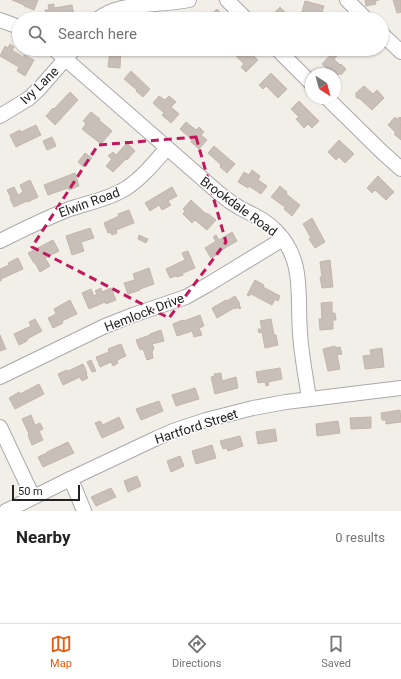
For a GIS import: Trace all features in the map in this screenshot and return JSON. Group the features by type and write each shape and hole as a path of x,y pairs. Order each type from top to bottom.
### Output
{"street":[{"path":"109,12 128,6 189,0"},
{"path":"227,0 239,12"},
{"path":"347,0 359,12"},
{"path":"0,20 12,24"},
{"path":"389,41 401,52"},
{"name":"Ivy Lane","path":"0,116 28,99 39,89 68,56"},
{"name":"Brookdale Road","path":"72,56 167,148 220,194 238,207 262,219 283,239 289,248 296,267 299,287 300,332 309,399"},
{"path":"284,56 305,76"},
{"path":"333,104 401,169"},
{"name":"Elwin Road","path":"0,241 59,213 100,200 120,191 147,170 167,148"},
{"name":"Hemlock Drive","path":"0,377 105,326 186,297 283,239"},
{"name":"Hartford Street","path":"6,511 157,438 223,415 253,408 309,399 401,388"},
{"path":"0,427 34,497"},
{"path":"70,479 84,511"}],"highlighted area":[{"path":"196,137 226,242 169,318 32,247 98,145"}],"building":[{"path":"12,0 38,0 34,10"},
{"path":"365,0 379,0 375,1 376,4 366,6"},
{"path":"393,0 401,0 401,12 397,13"},
{"path":"305,1 324,6 322,12 302,12"},
{"path":"54,4 54,8 72,5 73,12 45,12 45,10 49,10 48,5"},
{"path":"280,7 285,12 275,12"},
{"path":"10,44 12,46 12,56 26,56 34,60 25,76 17,71 19,67 0,56 5,46 8,48"},
{"path":"109,56 121,56 120,68 108,67"},
{"path":"236,56 254,56 258,60 246,72 241,67 244,64"},
{"path":"329,56 337,56 334,59 346,69 341,75 341,68 326,68 322,64"},
{"path":"131,71 150,89 143,97 124,79"},
{"path":"271,73 287,89 278,98 266,86 263,89 259,85"},
{"path":"364,86 373,94 377,90 384,98 372,110 356,97 356,93"},
{"path":"70,92 78,100 55,125 46,116"},
{"path":"159,96 165,100 169,96 176,102 171,107 179,114 171,123 162,115 164,113 153,103"},
{"path":"299,101 319,121 312,128 308,124 304,128 296,119 299,117 291,109"},
{"path":"91,112 112,131 101,144 82,129 86,124 83,121"},
{"path":"395,117 397,119 400,117 401,118 401,140 394,134 396,133 388,125"},
{"path":"186,122 196,130 199,127 204,132 201,135 207,140 199,149 180,129"},
{"path":"36,125 41,135 16,147 10,135"},
{"path":"52,137 56,146 47,150 43,141"},
{"path":"339,140 354,154 345,163 339,157 336,160 328,152"},
{"path":"127,143 135,151 113,172 106,166 112,159 108,156 113,152 116,155"},
{"path":"214,146 235,164 227,173 208,153"},
{"path":"85,153 92,158 84,167 78,162"},
{"path":"252,170 260,176 258,180 267,186 261,194 249,186 248,188 238,182 244,172 249,175"},
{"path":"75,173 79,186 48,195 44,185"},
{"path":"378,176 394,192 386,200 375,190 372,193 367,188"},
{"path":"30,180 38,197 14,207 7,190 14,187 18,195 23,192 20,185"},
{"path":"280,186 287,192 286,194 300,205 292,216 284,209 285,207 271,197"},
{"path":"172,187 177,196 168,201 171,205 162,210 159,205 150,211 145,203"},
{"path":"191,200 206,214 207,213 216,220 207,230 195,220 192,223 183,214 185,211 183,209"},
{"path":"129,210 134,223 116,230 117,233 112,235 110,232 108,233 104,223 119,216 118,214"},
{"path":"312,218 325,242 315,248 309,239 311,238 303,224"},
{"path":"90,228 94,238 81,242 84,251 72,255 66,236"},
{"path":"232,232 237,241 211,258 205,248 216,241 213,237 216,235 219,240"},
{"path":"139,235 148,239 146,243 138,239"},
{"path":"53,240 59,251 45,258 50,266 40,272 28,253"},
{"path":"188,251 195,268 183,273 183,275 170,278 166,269 185,260 182,253"},
{"path":"18,258 23,269 1,279 0,281 0,269 9,265 8,263"},
{"path":"330,260 333,287 322,288 320,262"},
{"path":"149,268 154,284 128,294 124,283 135,280 133,274"},
{"path":"255,280 264,285 263,287 280,296 278,301 275,299 272,305 251,294 249,296 247,295"},
{"path":"101,288 102,292 111,288 116,300 106,304 105,302 89,309 82,293 91,289 94,296 97,294 95,291"},
{"path":"235,296 241,308 234,308 217,318 212,308"},
{"path":"70,300 77,314 62,321 63,323 53,328 48,318 56,314 54,309"},
{"path":"332,302 332,313 335,313 336,320 333,320 333,329 320,330 319,319 322,319 321,303"},
{"path":"200,315 204,326 199,328 202,335 194,337 192,331 177,336 173,324"},
{"path":"35,319 42,331 19,345 14,334 31,326 29,322"},
{"path":"271,319 274,335 276,335 278,345 265,348 262,332 259,333 258,329 262,329 260,321"},
{"path":"161,330 164,341 152,344 154,348 152,352 153,358 147,360 143,349 140,350 136,340"},
{"path":"0,335 6,349 0,351"},
{"path":"121,344 126,356 117,360 118,363 113,366 111,362 100,367 96,357 109,352 108,349"},
{"path":"335,346 335,348 340,347 342,354 337,355 340,369 328,371 323,349"},
{"path":"382,348 384,367 365,369 363,356 371,355 370,350"},
{"path":"91,360 96,371 92,372 87,362"},
{"path":"83,364 88,378 82,381 80,377 63,385 58,374"},
{"path":"280,368 282,379 268,382 269,385 266,386 265,382 258,383 256,372"},
{"path":"221,373 222,381 236,377 238,388 215,394 211,377 215,376 214,374"},
{"path":"39,384 44,394 15,409 9,398 19,392 20,394"},
{"path":"195,388 199,399 176,406 172,395"},
{"path":"159,401 163,411 141,420 136,409"},
{"path":"400,410 401,422 386,424 386,420 382,420 381,413"},
{"path":"31,415 35,425 40,423 43,429 39,431 43,440 32,445 22,419"},
{"path":"119,417 124,428 102,438 95,423 100,421 103,425"},
{"path":"371,417 371,428 351,429 350,418"},
{"path":"338,421 340,433 317,436 316,424"},
{"path":"275,429 277,441 258,444 256,432"},
{"path":"240,436 243,446 228,451 227,448 223,449 220,441"},
{"path":"68,442 74,453 43,467 38,457"},
{"path":"212,445 216,458 196,464 192,451"},
{"path":"180,456 184,466 171,472 167,461"},
{"path":"137,476 141,486 128,492 124,481"},
{"path":"111,488 116,497 96,506 91,497"}]}
